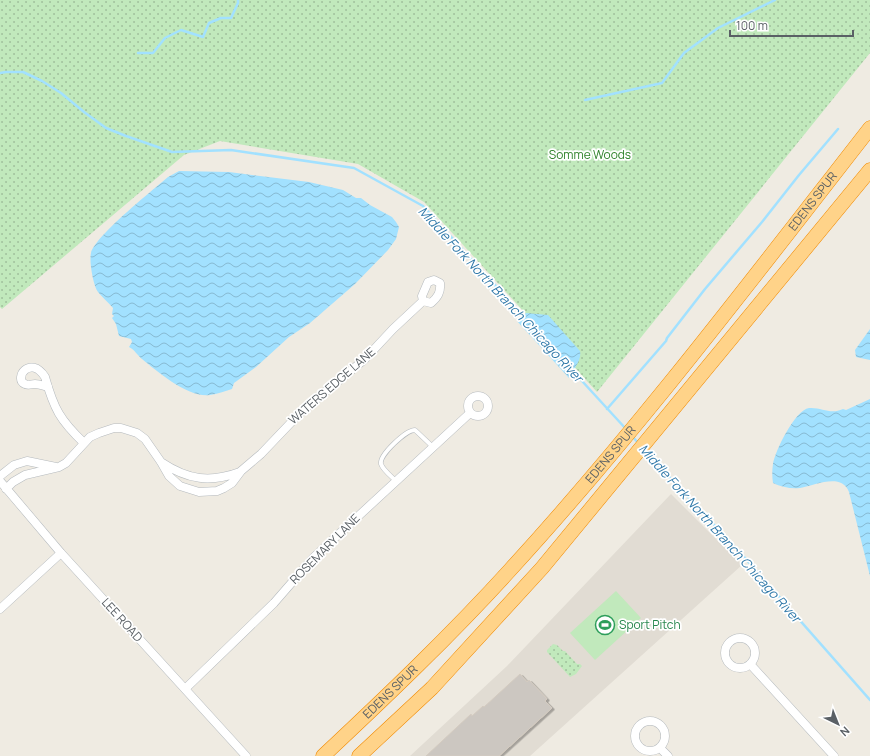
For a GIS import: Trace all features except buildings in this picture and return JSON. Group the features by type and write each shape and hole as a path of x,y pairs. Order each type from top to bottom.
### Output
{"highway":[{"name":"EDENS SPUR","path":"323,756 411,673 510,570 619,445 716,325 870,128"},
{"name":"EDENS SPUR","path":"359,756 432,688 542,568 870,170"}],"street":[{"name":"WATERS EDGE LANE","path":"6,490 13,482 25,475 59,467 71,458 90,437 114,428 121,428 137,433 145,439 173,481 187,489 199,492 217,491 224,488 232,483 241,471 261,454 302,411 365,359 393,328 423,301"},
{"path":"48,387 53,404 63,421 84,443"},
{"name":"ROSEMARY LANE","path":"184,689 274,603 314,557 470,413"},
{"path":"0,476 14,465 26,461 59,467"},
{"name":"WATERS EDGE LANE","path":"161,462 183,474 205,479 229,476 241,471"},
{"name":"LEE ROAD","path":"0,481 6,490 61,553 246,756"},
{"path":"0,609 61,553"},
{"path":"750,664 834,756"},
{"path":"660,748 668,756"}],"lane":[{"path":"396,481 383,468 381,460 402,436 415,430 433,447"}],"shaded area":[{"path":"671,494 742,565 530,756 410,756 507,666"}],"green space":[{"name":"Somme Woods","path":"0,0 870,0 870,53 597,392 424,202 358,164 220,141 184,155 2,309 0,307"},
{"name":"Sport Pitch","path":"616,591 641,618 595,660 570,633"},
{"path":"553,644 565,651 577,664 582,666 576,674 570,677 547,652"}],"water":[{"path":"179,171 229,172 309,182 343,190 356,198 361,198 370,205 392,217 399,227 396,239 388,250 355,284 310,323 289,337 256,367 234,383 232,389 210,395 201,395 183,388 156,371 129,347 132,342 131,339 119,336 116,324 112,318 114,316 112,314 113,308 96,289 91,267 91,253 95,245 113,225 168,177"},
{"path":"526,313 548,315 580,351 580,358 569,378 517,321"},
{"path":"870,329 870,360 856,357 855,350"},
{"path":"870,399 870,576 849,492 845,486 834,481 800,488 779,486 773,483 772,474 775,458 786,432 804,410 809,408 830,411 846,410"}],"waterway":[{"path":"138,53 153,53 165,38 181,30 203,37 209,23 221,18 231,18 238,0"},
{"path":"585,100 662,83 684,53 718,28 775,0"},
{"name":"Middle Fork North Branch Chicago River","path":"0,73 23,72 42,81 61,93 106,128 172,152 231,150 354,168 423,206 525,318"},
{"path":"607,409 666,341 705,289 838,129"},
{"name":"Middle Fork North Branch Chicago River","path":"571,369 626,429"},
{"name":"Middle Fork North Branch Chicago River","path":"632,436 639,444"},
{"name":"Middle Fork North Branch Chicago River","path":"645,451 745,558 870,700"}],"place":[{"name":"Sport Pitch","path":"605,625"}]}
